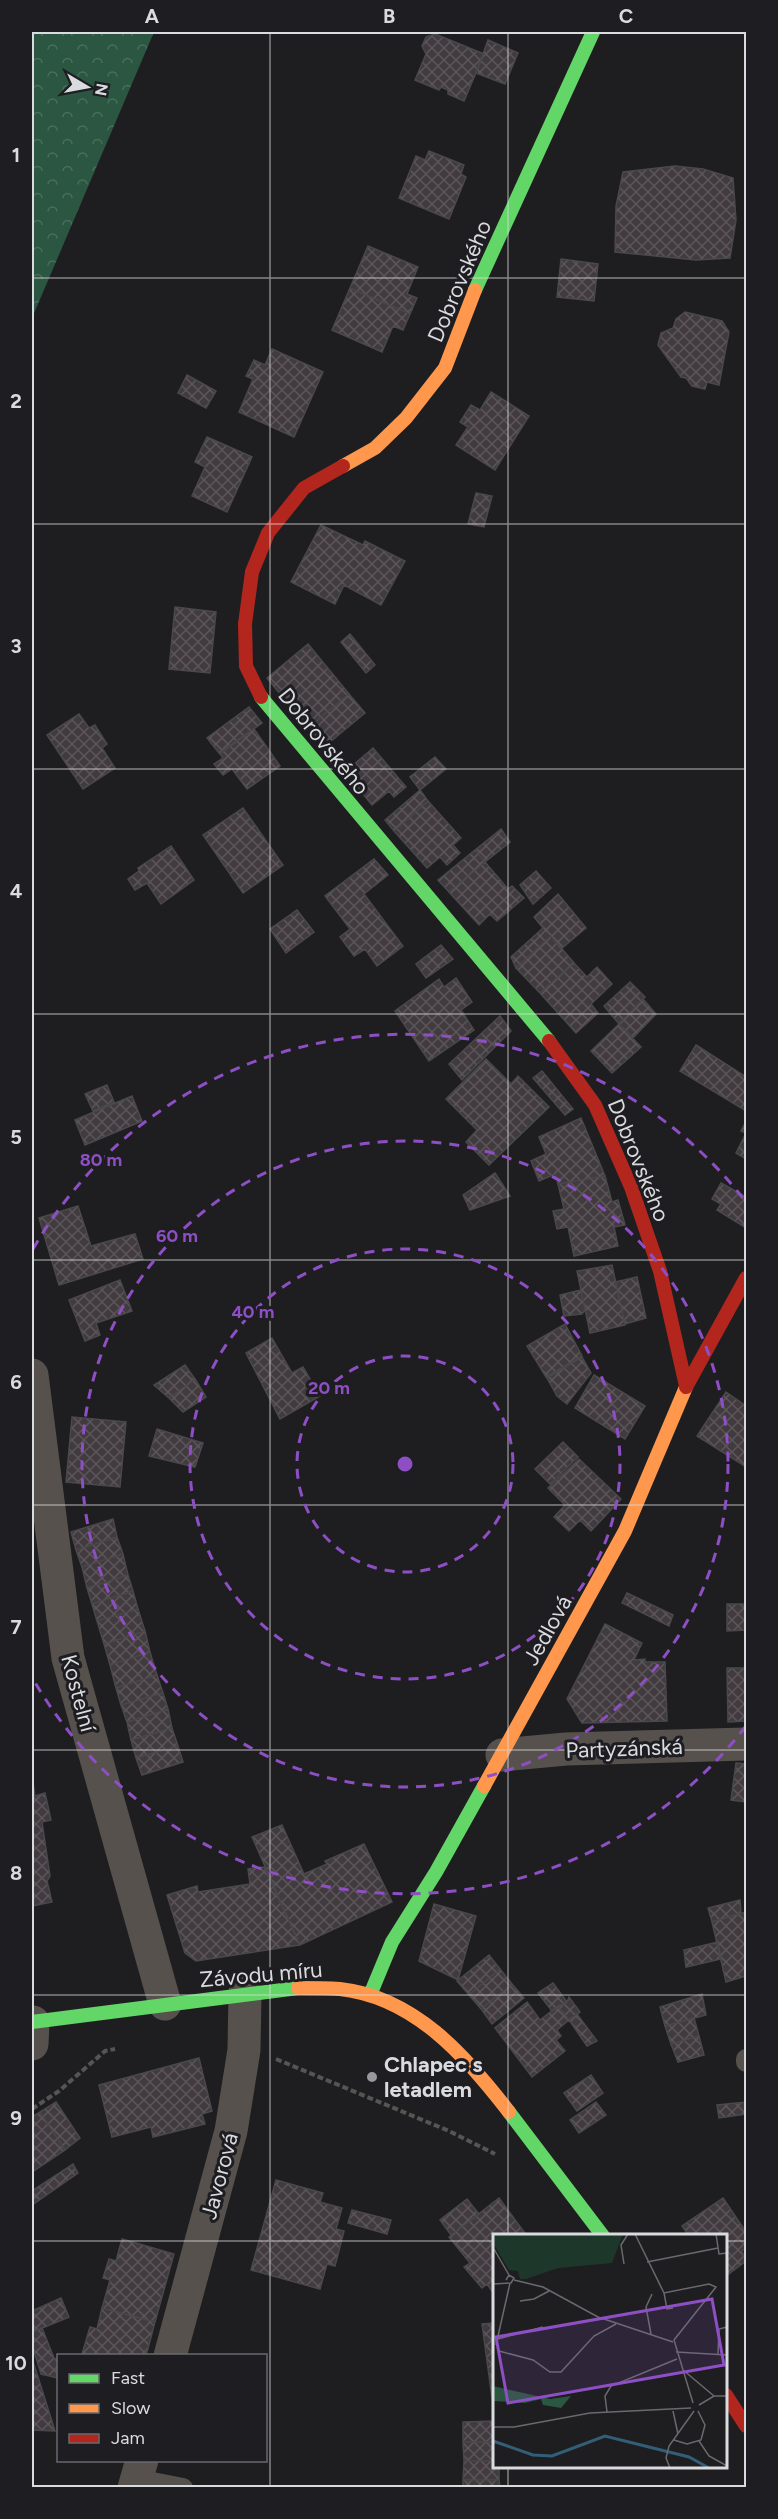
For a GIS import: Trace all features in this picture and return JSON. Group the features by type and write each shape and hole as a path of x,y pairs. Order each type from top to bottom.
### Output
{"street":[{"name":"Dobrovského","path":"593,32 471,300 445,368 406,418 375,448 304,488 268,533 252,572 245,624 246,666 264,703 551,1044 595,1105 631,1187 660,1271 686,1386"},
{"name":"Jedlová","path":"370,1995 392,1942 436,1872 625,1530 686,1386 747,1278"},
{"name":"Kostelní","path":"32,1375 68,1658 165,2004"},
{"name":"Partyzánská","path":"502,1755 566,1749 747,1744"},
{"name":"Závodu míru","path":"32,2029 165,2004 245,1993 318,1987 370,1995 416,2015 451,2044 492,2090 602,2234"},
{"name":"Javorová","path":"170,2354 231,2131 244,2050 245,1993"},
{"path":"727,2396 747,2426"}],"lane":[{"path":"138,2476 183,2487"}],"path":[{"path":"32,2109 59,2091 105,2051 116,2049"},
{"path":"244,2050 298,2067 499,2156"}],"green space":[{"path":"32,32 154,32 32,318"}],"building":[{"path":"435,34 484,54 464,101 448,94 448,90 441,87 439,90 415,80 426,54 422,46 426,37"},
{"path":"488,40 518,53 505,84 476,73"},
{"path":"429,151 464,165 461,174 466,177 449,219 399,198 416,156 425,160"},
{"path":"675,166 703,169 733,178 736,220 730,258 696,260 615,252 616,206 623,172"},
{"path":"368,246 418,267 407,294 417,298 410,314 350,288"},
{"path":"561,259 598,264 594,301 557,297"},
{"path":"350,288 410,314 403,330 393,326 382,352 332,330"},
{"path":"685,312 722,321 729,332 719,385 707,382 705,389 692,386 686,378 681,377 658,345 661,333 673,328 676,319"},
{"path":"272,349 323,372 294,437 239,412 253,379 246,376 254,360 265,365"},
{"path":"187,375 216,391 206,408 178,393"},
{"path":"491,392 529,416 495,470 456,445 468,427 460,422 471,405 480,410"},
{"path":"207,437 252,457 227,512 192,496 205,467 195,462"},
{"path":"476,493 492,496 484,527 468,524"},
{"path":"321,525 363,545 365,541 405,561 381,605 344,585 335,604 291,582"},
{"path":"175,607 216,612 210,673 169,669"},
{"path":"350,634 375,665 366,673 341,642"},
{"path":"308,644 349,694 308,728 267,678"},
{"path":"349,694 365,713 324,747 308,728"},
{"path":"249,707 262,723 219,753 207,738"},
{"path":"79,714 89,728 95,725 107,744 102,748 115,768 83,789 47,735"},
{"path":"254,729 280,766 247,789 232,769 223,775 214,764 223,758 220,754"},
{"path":"373,748 406,787 394,797 389,791 372,805 345,772"},
{"path":"435,757 446,769 420,790 410,777"},
{"path":"420,790 428,801 394,831 385,820"},
{"path":"428,801 461,838 453,845 460,853 447,865 440,857 427,868 394,831"},
{"path":"243,808 283,865 243,893 203,835"},
{"path":"501,829 510,842 485,862 475,850"},
{"path":"171,846 194,880 161,904 147,883 135,890 128,879 139,871 138,868"},
{"path":"475,850 485,862 449,892 438,880"},
{"path":"374,859 388,875 364,894 403,946 377,966 365,949 354,956 340,937 350,929 325,896"},
{"path":"485,862 508,889 512,886 524,898 497,921 490,914 479,925 449,892"},
{"path":"536,871 551,888 533,904 520,885"},
{"path":"558,894 586,928 561,949 551,936 516,968 511,957 543,928 534,917"},
{"path":"297,910 314,932 286,953 270,929"},
{"path":"551,936 574,963 540,993 516,968"},
{"path":"441,945 453,959 426,978 416,964"},
{"path":"574,963 587,977 597,967 612,984 591,1004 598,1013 576,1033 540,993"},
{"path":"456,978 472,1002 461,1010 474,1030 429,1061 395,1011 439,979 444,987"},
{"path":"630,982 645,997 619,1024 604,1006"},
{"path":"643,999 656,1014 633,1038 619,1024"},
{"path":"500,1016 511,1031 462,1080 449,1064"},
{"path":"619,1024 641,1047 612,1073 591,1051"},
{"path":"696,1045 746,1077 746,1111 680,1071"},
{"path":"486,1059 511,1084 518,1076 549,1107 489,1165 466,1142 477,1130 446,1099"},
{"path":"542,1071 573,1109 565,1115 533,1078"},
{"path":"107,1085 114,1102 93,1111 85,1094"},
{"path":"132,1096 142,1121 85,1145 75,1120"},
{"path":"581,1118 605,1176 558,1184 555,1174 539,1181 531,1161 546,1154 539,1137"},
{"path":"746,1121 746,1133 741,1131"},
{"path":"746,1133 746,1159 736,1153"},
{"path":"495,1173 510,1196 470,1210 463,1195"},
{"path":"605,1176 612,1202 618,1200 625,1225 614,1227 618,1246 574,1256 568,1227 557,1229 553,1211 564,1209 558,1184"},
{"path":"721,1183 746,1197 746,1228 717,1210 721,1204 712,1199"},
{"path":"78,1206 91,1246 135,1234 143,1259 59,1285 39,1218"},
{"path":"612,1265 625,1325 590,1333 577,1271"},
{"path":"637,1277 646,1318 625,1324 615,1282"},
{"path":"120,1280 132,1311 96,1323 100,1335 85,1341 69,1300"},
{"path":"581,1290 585,1310 582,1314 564,1316 560,1295"},
{"path":"565,1324 582,1356 546,1377 527,1346"},
{"path":"272,1338 292,1373 303,1367 320,1396 280,1419 246,1353"},
{"path":"582,1357 591,1373 567,1404 557,1396 547,1378"},
{"path":"185,1365 195,1379 169,1398 154,1385"},
{"path":"594,1375 645,1406 625,1439 575,1408"},
{"path":"195,1379 206,1397 183,1412 169,1398"},
{"path":"726,1392 746,1406 746,1467 697,1436"},
{"path":"72,1417 126,1422 120,1487 66,1482"},
{"path":"157,1429 203,1443 195,1467 149,1456"},
{"path":"563,1442 578,1457 550,1484 535,1469"},
{"path":"579,1459 621,1499 591,1531 580,1520 569,1531 554,1517 565,1505 548,1488"},
{"path":"113,1519 117,1537 76,1550 71,1532"},
{"path":"117,1537 123,1554 82,1567 76,1550"},
{"path":"123,1554 128,1575 87,1588 82,1567"},
{"path":"128,1575 133,1591 92,1604 87,1588"},
{"path":"133,1591 138,1609 97,1621 92,1604"},
{"path":"627,1593 673,1615 669,1626 622,1603"},
{"path":"727,1604 746,1604 746,1630 727,1631"},
{"path":"138,1609 145,1631 104,1644 97,1621"},
{"path":"605,1624 642,1643 634,1660 665,1662 667,1721 582,1723 567,1699"},
{"path":"145,1631 150,1652 110,1665 104,1644"},
{"path":"150,1652 157,1675 116,1688 110,1665"},
{"path":"727,1668 746,1668 746,1721 728,1722"},
{"path":"157,1675 163,1693 121,1705 116,1688"},
{"path":"163,1693 168,1709 127,1722 121,1705"},
{"path":"168,1709 172,1728 131,1740 127,1722"},
{"path":"172,1728 178,1746 136,1758 131,1740"},
{"path":"178,1746 183,1762 142,1775 136,1758"},
{"path":"736,1763 746,1764 746,1802 731,1800"},
{"path":"32,1776 35,1796 45,1793 51,1820 42,1822 50,1876 47,1881 52,1902 32,1906"},
{"path":"282,1825 304,1874 327,1864 325,1861 364,1844 392,1902 300,1945 252,1837"},
{"path":"264,1867 300,1945 196,1961 185,1953 167,1895 197,1886 198,1892 250,1884 248,1869"},
{"path":"740,1900 741,1913 712,1922 708,1908"},
{"path":"434,1904 476,1916 458,1980 419,1961"},
{"path":"746,1912 746,1976 726,1982 712,1922"},
{"path":"718,1942 721,1959 686,1967 684,1950"},
{"path":"489,1955 500,1969 469,1995 457,1981"},
{"path":"500,1969 512,1984 481,2009 469,1995"},
{"path":"553,1983 567,2002 552,2011 538,1993"},
{"path":"512,1984 524,1998 492,2024 481,2009"},
{"path":"702,1994 706,2015 665,2026 660,2007"},
{"path":"569,1997 580,2012 569,2020 558,2006 567,2002"},
{"path":"527,2002 540,2020 558,2006 569,2020 557,2030 561,2036 556,2040 565,2051 532,2077 495,2028"},
{"path":"577,2014 597,2041 587,2046 569,2020"},
{"path":"694,2018 699,2036 671,2044 665,2026"},
{"path":"699,2036 704,2055 678,2062 671,2044"},
{"path":"199,2058 212,2111 202,2114 205,2124 153,2137 151,2127 112,2137 99,2085"},
{"path":"591,2075 603,2093 577,2111 564,2093"},
{"path":"56,2102 80,2138 65,2150 40,2112"},
{"path":"596,2102 606,2115 579,2133 570,2120"},
{"path":"746,2102 746,2114 719,2118 717,2105"},
{"path":"40,2112 65,2150 32,2172 32,2117"},
{"path":"73,2164 78,2173 32,2205 32,2191"},
{"path":"276,2180 323,2193 320,2202 342,2208 336,2229 344,2231 335,2266 327,2264 320,2289 251,2270"},
{"path":"499,2198 526,2234 493,2234 493,2293 487,2284 482,2288 464,2267 470,2263 449,2237"},
{"path":"723,2198 746,2232 746,2248 742,2251 746,2261 727,2275 727,2234 688,2234 682,2226"},
{"path":"467,2199 479,2214 451,2235 440,2220"},
{"path":"352,2210 391,2220 387,2234 348,2223"},
{"path":"122,2239 174,2254 155,2322 102,2308 110,2280 103,2278 109,2259 116,2261"},
{"path":"61,2298 69,2317 33,2332 32,2311"},
{"path":"102,2308 155,2322 147,2354 82,2354 90,2327 97,2329"},
{"path":"493,2323 493,2406 482,2324"},
{"path":"42,2328 54,2358 57,2360 57,2378 41,2374 32,2345 32,2332"},
{"path":"32,2358 55,2431 32,2430"},
{"path":"493,2421 493,2442 463,2442 463,2422"},
{"path":"463,2442 493,2442 493,2461 464,2461"},
{"path":"464,2461 493,2461 493,2468 499,2468 499,2480 463,2480"},
{"path":"463,2480 499,2480 500,2488 463,2488"}],"traffic: fast":[{"path":"475,290 593,32"},
{"path":"261,697 549,1041"},
{"path":"370,1995 392,1942 436,1872 484,1786"},
{"path":"32,2022 298,1988"},
{"path":"509,2112 601,2234"}],"traffic: slow":[{"path":"343,466 375,448 406,418 445,368 475,290"},
{"path":"484,1786 625,1531 686,1387"},
{"path":"298,1988 340,1989 367,1994 415,2017 436,2032 475,2070 509,2112"}],"traffic: jam":[{"path":"261,697 246,666 245,624 252,572 268,533 304,488 343,466"},
{"path":"549,1041 595,1105 631,1187 660,1271 686,1386"},
{"path":"686,1387 746,1278"},
{"path":"727,2397 746,2426"}],"place":[{"name":"Chlapec s letadlem","path":"372,2077"}]}
